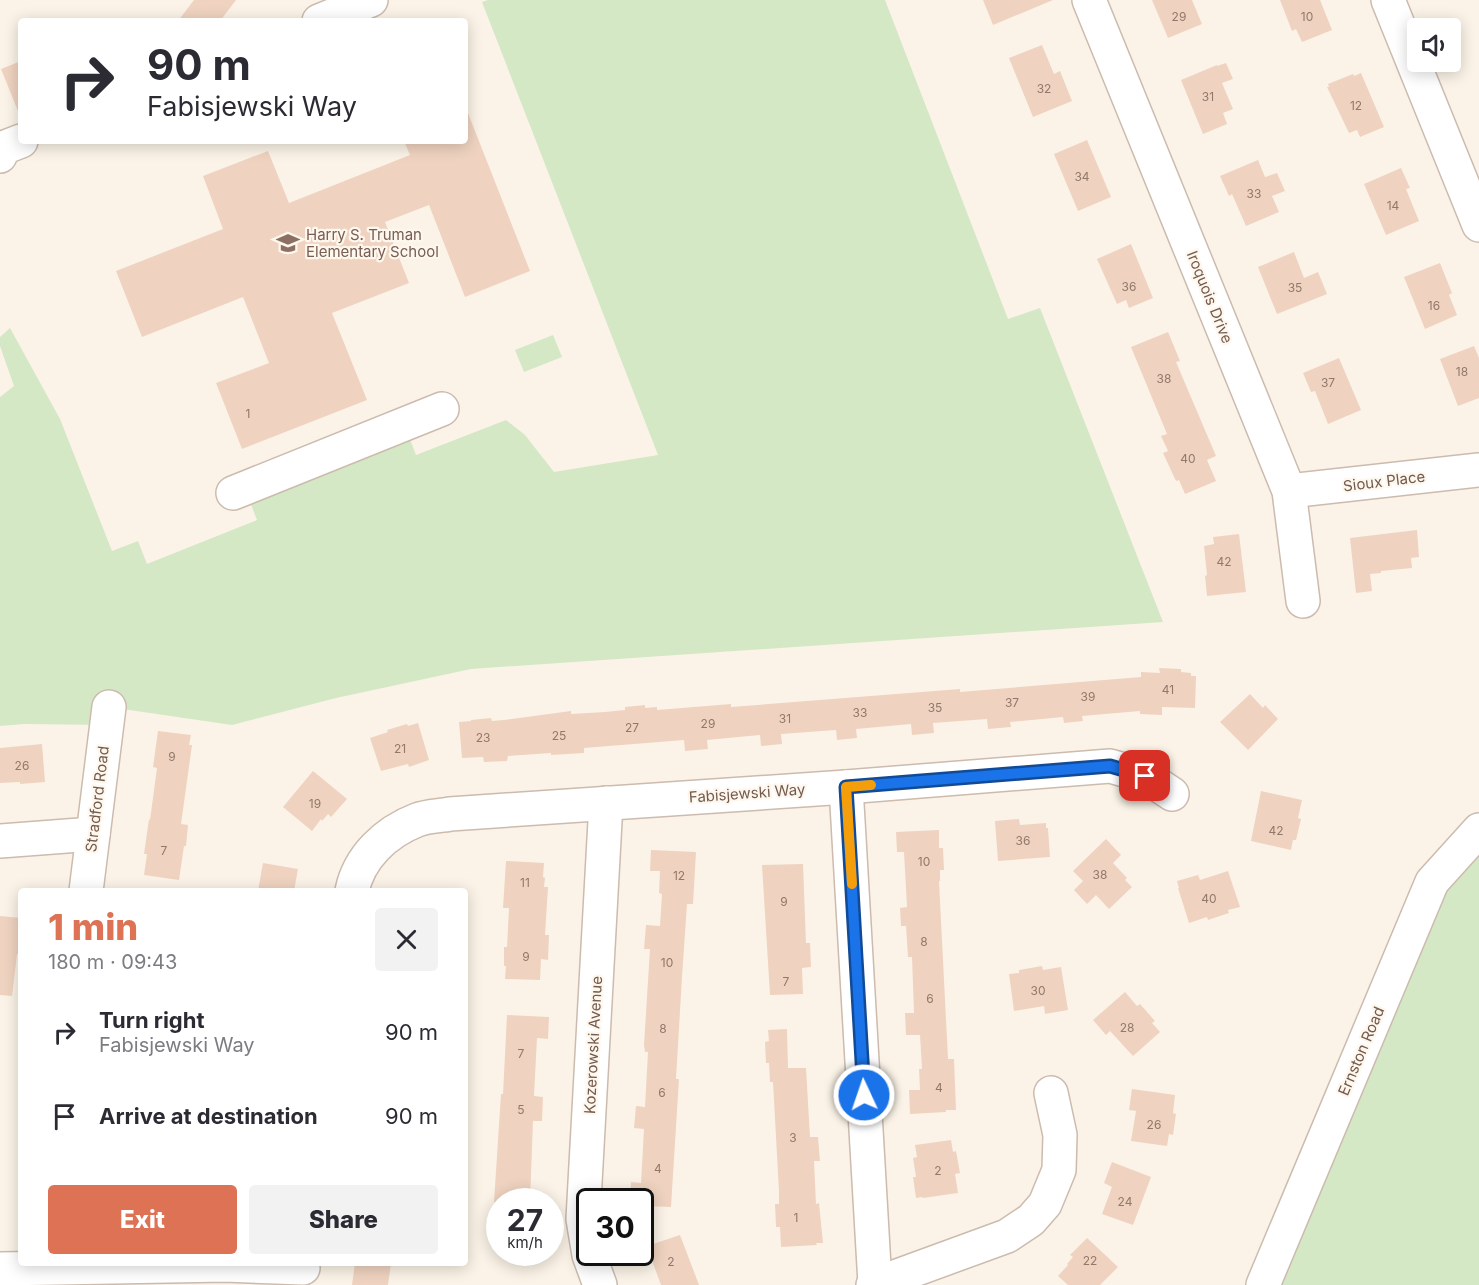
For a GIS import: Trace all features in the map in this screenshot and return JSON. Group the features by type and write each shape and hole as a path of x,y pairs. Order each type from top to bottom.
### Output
{"street":[{"path":"316,13 371,0"},
{"name":"Iroquois Drive","path":"1089,0 1289,492 1303,601"},
{"path":"1388,0 1479,225"},
{"path":"233,493 441,409"},
{"name":"Sioux Place","path":"1289,492 1479,470"},
{"name":"Stradford Road","path":"86,888 109,707"},
{"name":"Fabisjewski Way","path":"353,888 359,869 382,840 419,819 450,814 1110,766 1145,776 1172,794"},
{"path":"846,787 874,1285 1006,1236 1031,1220 1045,1204 1059,1170 1060,1135 1051,1093"},
{"name":"Kozerowski Avenue","path":"600,1285 589,1255 583,1219 606,802"},
{"name":"Ernston Road","path":"1263,1285 1432,882 1479,830"},
{"path":"0,842 93,834"},
{"path":"0,1269 39,1266"},
{"path":"236,1266 302,1272"}],"green space":[{"path":"488,0 885,0 1008,319 1040,308 1163,622 471,669 336,698 232,725 109,707 107,725 0,726 0,397 14,386 0,346 0,337 10,328 60,419 112,551 138,541 147,564 257,520 245,489 404,424 416,455 506,420 525,435 554,472 658,455 482,2"},
{"path":"553,335 562,357 524,372 515,350"},
{"path":"1479,830 1479,1285 1263,1285 1432,882"}],"building":[{"path":"194,0 236,0 222,18 180,18"},
{"path":"983,0 1053,0 993,25"},
{"path":"1152,0 1192,0 1202,24 1168,38"},
{"path":"1280,0 1320,0 1332,30 1302,42 1296,29 1292,31"},
{"path":"1042,45 1054,74 1060,71 1072,101 1033,117 1009,58"},
{"path":"18,62 18,111 1,69"},
{"path":"1226,63 1233,79 1222,83 1233,109 1223,113 1227,124 1203,134 1181,80"},
{"path":"1361,73 1384,127 1360,137 1357,130 1349,133 1327,87 1329,87 1328,84"},
{"path":"468,113 530,271 465,297 429,205 385,222 409,283 332,313 367,400 242,449 216,383 269,363 243,297 142,337 116,271 223,229 203,176 268,151 289,203 410,155 405,144 468,144"},
{"path":"1087,140 1111,197 1078,211 1054,154"},
{"path":"1258,160 1265,177 1277,173 1285,191 1272,196 1279,212 1246,226 1232,194 1229,196 1220,176"},
{"path":"1401,168 1410,188 1406,189 1419,221 1386,235 1364,184"},
{"path":"1131,244 1153,298 1129,308 1126,300 1117,304 1097,259"},
{"path":"1294,252 1304,278 1318,272 1327,294 1277,314 1258,267"},
{"path":"1440,263 1452,293 1449,295 1457,315 1425,329 1404,277"},
{"path":"1168,332 1180,361 1176,362 1216,456 1207,460 1216,481 1185,494 1163,453 1168,451 1161,436 1167,434 1131,347"},
{"path":"1474,346 1479,358 1479,398 1458,406 1440,359"},
{"path":"1339,358 1361,410 1328,424 1315,391 1311,392 1303,373"},
{"path":"1417,530 1419,557 1411,558 1412,568 1370,574 1372,591 1356,593 1350,538"},
{"path":"1239,534 1246,592 1207,596 1204,546 1214,544 1213,537"},
{"path":"1159,668 1181,669 1181,672 1196,676 1195,708 1162,707 1162,715 1140,714 1140,711 1082,716 1083,721 1064,723 1063,717 1010,722 1011,727 988,729 987,719 933,723 934,733 912,735 911,724 856,729 857,738 837,740 836,730 781,734 782,744 761,746 760,735 707,740 708,749 685,751 684,740 584,748 584,753 508,756 507,761 484,762 483,757 462,758 459,722 471,720 491,718 492,721 504,720 571,711 571,714 605,712 645,705 645,708 657,707 657,710 731,704 731,707 960,689 960,692 1141,677 1141,672 1160,673"},
{"path":"1250,694 1278,719 1248,750 1220,722"},
{"path":"418,723 429,760 409,767 408,764 381,771 370,738 388,732 387,730"},
{"path":"158,731 191,735 189,745 192,745 181,824 188,825 179,880 144,875 147,854 144,854 157,768 153,767"},
{"path":"42,744 45,782 0,783 0,748"},
{"path":"313,771 347,799 331,817 328,814 322,821 321,819 312,831 283,807"},
{"path":"1261,791 1302,800 1298,818 1301,819 1291,850 1251,841"},
{"path":"1019,819 1020,825 1046,823 1050,857 998,861 995,821"},
{"path":"939,830 939,848 943,848 944,870 940,870 939,881 948,1059 954,1059 956,1110 910,1114 909,1090 920,1090 919,1069 922,1069 920,1035 906,1035 905,1013 914,1013 912,957 908,957 906,926 901,926 900,908 907,907 904,852 897,852 896,832"},
{"path":"1106,839 1121,855 1113,863 1132,887 1109,909 1096,895 1087,904 1074,890 1083,881 1073,871"},
{"path":"651,850 696,852 693,904 687,904 671,1207 654,1206 654,1188 631,1188 631,1182 641,1183 644,1129 634,1128 636,1106 645,1107 648,1052 645,1052 644,1045 650,949 644,949 646,925 660,926 662,894 659,893 660,871 650,871"},
{"path":"506,861 544,863 544,887 548,887 545,935 549,935 548,960 541,959 540,980 505,979 504,947 507,947 509,908 503,908"},
{"path":"263,863 298,869 295,888 259,888"},
{"path":"803,864 806,943 810,943 811,967 802,968 803,994 770,995 762,865"},
{"path":"1228,871 1240,907 1208,920 1207,917 1189,923 1177,881 1198,875 1200,880"},
{"path":"0,916 18,918 18,954 12,996 0,995"},
{"path":"1042,966 1043,970 1061,967 1068,1010 1045,1014 1044,1006 1014,1011 1009,974"},
{"path":"1125,992 1155,1021 1152,1023 1160,1032 1133,1056 1110,1031 1106,1035 1093,1020"},
{"path":"507,1015 549,1017 548,1039 537,1038 534,1096 543,1097 542,1121 533,1121 531,1188 495,1188 501,1094 503,1094"},
{"path":"787,1029 788,1068 806,1068 810,1137 818,1137 820,1161 814,1161 816,1204 819,1203 823,1243 781,1247 780,1227 776,1227 775,1204 779,1204 779,1192 773,1082 770,1082 769,1063 766,1063 765,1042 769,1041 768,1030"},
{"path":"1132,1089 1175,1095 1173,1113 1176,1114 1173,1135 1169,1134 1167,1146 1131,1141 1136,1111 1129,1110"},
{"path":"951,1140 953,1152 956,1151 960,1173 955,1174 958,1193 916,1198 913,1177 916,1177 913,1158 917,1157 915,1145"},
{"path":"1112,1162 1151,1177 1133,1225 1102,1214 1112,1187 1104,1183"},
{"path":"680,1235 699,1285 661,1285 654,1266 654,1244"},
{"path":"1087,1238 1118,1267 1100,1285 1068,1285 1058,1276 1073,1257 1070,1255"},
{"path":"355,1266 391,1266 388,1285 352,1285"}],"slow traffic":[{"path":"852,884 846,787 871,785"}],"place":[{"name":"Harry S. Truman Elementary School","path":"288,243"}],"route":[{"path":"864,1095 846,787 1110,766 1145,776"}]}
